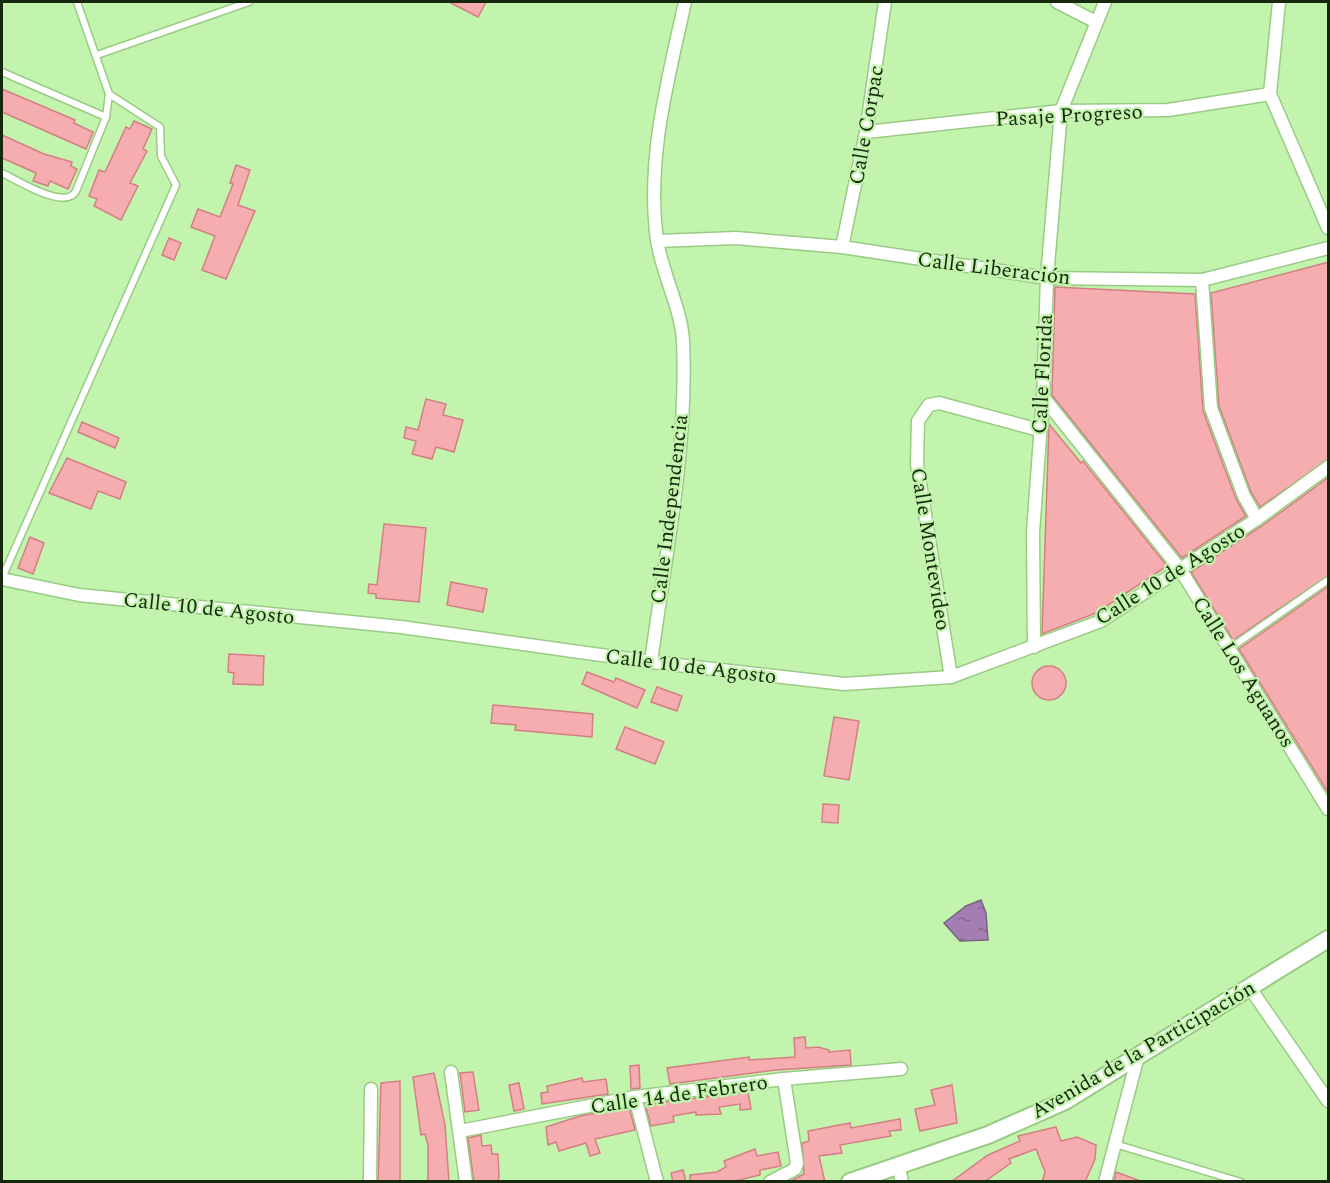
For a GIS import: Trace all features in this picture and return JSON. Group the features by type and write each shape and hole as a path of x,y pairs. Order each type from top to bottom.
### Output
{"main road":[{"name":"Avenida de la Participación","path":"850,1182 988,1135 1065,1101 1329,939"}],"street":[{"name":"Calle Independencia","path":"651,662 681,444 683,339 657,241 653,176 659,121 685,2"},
{"name":"Calle Corpac","path":"842,247 866,132 885,2"},
{"path":"1057,2 1096,22"},
{"name":"Calle Florida","path":"1034,647 1033,532 1043,397 1047,278 1061,111 1105,2"},
{"path":"1279,2 1270,93 1329,228"},
{"name":"Pasaje Progreso","path":"866,132 1061,111 1168,110 1270,93"},
{"name":"Calle Liberación","path":"657,241 736,238 842,247 1047,278 1202,280 1329,248"},
{"path":"1202,280 1211,408 1244,496 1257,519"},
{"name":"Calle Los Aguanos","path":"1043,397 1180,569 1329,809"},
{"name":"Calle Montevideo","path":"951,677 917,464 918,421 929,405 939,403 1039,430"},
{"name":"Calle 10 de Agosto","path":"2,579 78,595 401,627 651,662 844,684 951,677 1101,621 1257,519 1329,467"},
{"path":"1250,988 1329,1101"},
{"path":"1105,1182 1138,1056"},
{"name":"Calle 14 de Febrero","path":"460,1131 635,1097 784,1079 901,1069"},
{"path":"451,1072 466,1182"},
{"path":"770,1182 795,1170 797,1163 784,1079"},
{"path":"370,1182 371,1089"},
{"path":"635,1097 657,1182"},
{"path":"898,1164 902,1182"}],"lane":[{"path":"2,173 58,199 74,195 106,117 109,94 77,2"},
{"path":"97,55 249,2"},
{"path":"2,72 106,117"},
{"path":"2,579 176,186 161,156 160,127 109,94"},
{"path":"1229,648 1329,580"},
{"path":"1114,1143 1241,1182"}],"water":[{"path":"981,900 986,913 988,940 960,941 944,923 966,906"}],"building":[{"path":"449,2 486,2 478,17"},
{"path":"2,89 75,120 74,123 93,132 86,149 2,112"},
{"path":"134,121 152,129 143,149 147,151 130,183 138,186 121,220 94,206 97,199 89,196 99,170 105,172 126,127 130,129"},
{"path":"2,135 44,154 72,162 71,166 77,169 68,189 50,181 48,186 33,181 36,173 2,158"},
{"path":"236,165 250,170 238,205 255,211 226,279 202,270 215,236 191,227 198,209 220,217 233,184 230,183"},
{"path":"169,238 181,243 174,260 162,255"},
{"path":"1329,262 1329,459 1260,507 1251,492 1219,406 1211,293"},
{"path":"1055,287 1195,294 1203,411 1236,499 1246,516 1182,558 1052,395"},
{"path":"426,399 446,404 443,415 463,420 454,452 436,447 432,459 412,454 416,441 404,438 406,427 418,430"},
{"path":"82,422 119,438 115,448 78,432"},
{"path":"1049,424 1081,463 1083,461 1167,566 1096,613 1042,634"},
{"path":"67,458 126,482 120,499 98,491 91,509 49,493"},
{"path":"1329,477 1329,575 1233,640 1191,572 1262,526"},
{"path":"384,524 426,528 419,602 376,598 376,594 368,593 369,584 377,585"},
{"path":"30,537 44,543 33,574 18,568"},
{"path":"451,582 487,589 483,612 447,605"},
{"path":"1329,586 1329,794 1239,649"},
{"path":"229,654 264,656 263,685 233,684 234,673 228,672"},
{"path":"1049,666 1061,671 1066,683 1061,695 1049,700 1037,695 1032,683 1037,671"},
{"path":"587,672 614,682 616,678 645,690 637,708 582,684"},
{"path":"657,687 682,696 677,711 651,702"},
{"path":"493,705 593,714 592,737 515,730 516,725 491,723"},
{"path":"834,717 859,721 849,780 824,776"},
{"path":"625,727 664,742 655,764 616,749"},
{"path":"823,804 839,805 838,823 822,822"},
{"path":"805,1037 806,1048 818,1047 829,1050 829,1052 850,1050 851,1065 776,1070 670,1084 667,1068 749,1057 749,1060 795,1057 794,1038"},
{"path":"639,1065 640,1088 631,1089 630,1066"},
{"path":"473,1072 479,1110 465,1112 460,1073"},
{"path":"434,1073 445,1125 449,1182 428,1182 428,1145 425,1134 421,1135 413,1077"},
{"path":"582,1078 583,1082 606,1079 608,1094 542,1104 541,1093 548,1092 547,1086"},
{"path":"400,1081 400,1182 378,1182 381,1083"},
{"path":"519,1083 524,1109 514,1111 509,1085"},
{"path":"952,1085 957,1123 920,1131 915,1109 935,1105 931,1090"},
{"path":"748,1092 751,1109 740,1110 740,1104 719,1107 721,1114 696,1115 696,1112 673,1116 674,1122 651,1126 645,1104"},
{"path":"629,1107 635,1130 595,1139 600,1153 590,1156 586,1143 559,1151 556,1142 548,1145 546,1127 580,1116"},
{"path":"900,1119 901,1130 889,1131 891,1136 840,1145 842,1153 819,1156 825,1182 789,1182 804,1174 802,1143 809,1141 808,1131 850,1123 851,1128"},
{"path":"1056,1127 1061,1141 1077,1137 1096,1145 1095,1159 1085,1182 1042,1182 1045,1172 1036,1149 1009,1159 1011,1163 984,1182 951,1182 988,1155 1020,1141 1018,1136"},
{"path":"481,1135 482,1146 491,1145 492,1154 498,1154 499,1178 497,1182 474,1182 468,1138"},
{"path":"755,1149 757,1156 778,1152 781,1166 760,1170 760,1175 731,1182 690,1182 690,1175 717,1172 726,1167 724,1161"},
{"path":"683,1170 686,1182 673,1182 671,1173"},
{"path":"1116,1172 1138,1180 1138,1182 1114,1182"}]}
